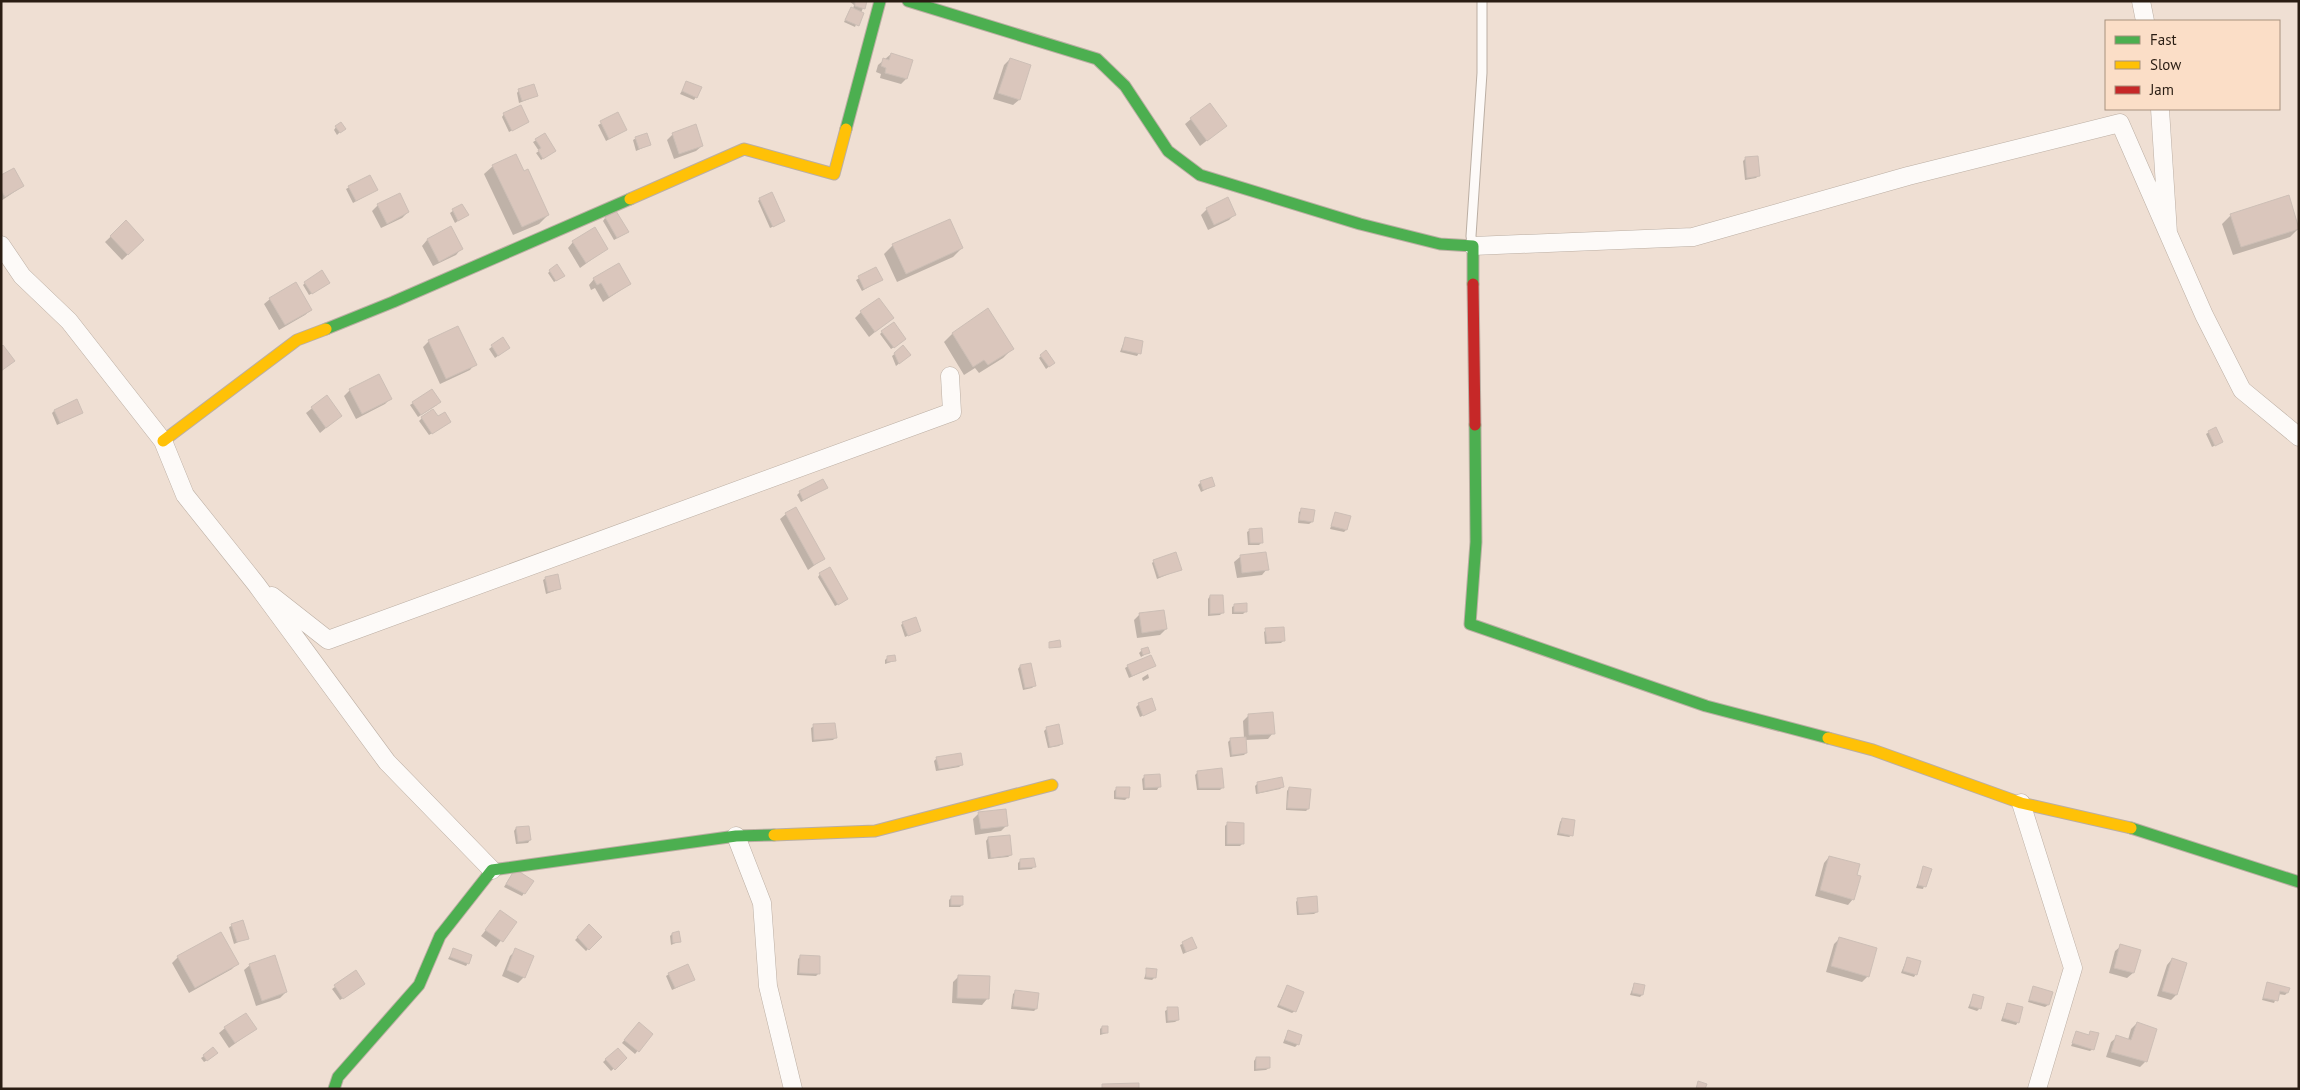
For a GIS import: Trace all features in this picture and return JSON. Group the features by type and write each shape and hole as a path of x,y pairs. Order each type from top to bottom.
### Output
{"street":[{"path":"163,440 297,340 393,302 744,149 834,174 880,1"},
{"path":"908,1 1098,59 1125,86 1168,151 1200,175 1360,224 1440,244 1473,246 1693,237 1908,176 2120,123 2204,316 2242,390 2299,437"},
{"path":"2141,1 2145,20"},
{"path":"2160,110 2168,233"},
{"path":"1,245 22,276 69,321 163,440 185,495 256,584 387,762 492,870"},
{"path":"1473,246 1476,542 1470,624 1706,706 1873,750 2021,803 2121,825 2299,882"},
{"path":"256,584 328,640 952,412 950,376"},
{"path":"334,1089 338,1077 419,985 440,936 492,870 736,836 875,831 1052,785"},
{"path":"2021,803 2073,968 2037,1089"},
{"path":"736,836 762,903 768,986 793,1089"}],"lane":[{"path":"1473,246 1471,236 1482,73 1482,1"}],"building":[{"path":"855,1 867,1 865,9 855,6"},
{"path":"851,7 864,13 859,26 845,20"},
{"path":"891,53 913,60 907,79 885,73 886,68 881,66 883,58 889,60"},
{"path":"1010,58 1031,65 1020,100 998,93"},
{"path":"686,81 702,87 697,98 682,91"},
{"path":"534,84 538,96 522,101 518,89"},
{"path":"1210,103 1227,126 1207,141 1190,118"},
{"path":"521,105 529,122 512,131 503,113"},
{"path":"618,112 627,130 609,139 600,121"},
{"path":"341,122 346,129 340,133 335,126"},
{"path":"696,124 703,146 679,154 672,133"},
{"path":"545,133 556,151 543,159 538,150 541,148 535,139"},
{"path":"647,133 651,145 639,149 635,137"},
{"path":"516,154 524,171 528,169 549,215 522,227 492,165"},
{"path":"1758,156 1760,176 1747,178 1745,157"},
{"path":"14,168 24,186 5,197 1,190 1,175"},
{"path":"370,175 378,190 356,201 348,186"},
{"path":"772,192 785,221 773,227 759,198"},
{"path":"400,193 409,212 387,224 377,204"},
{"path":"2289,195 2299,229 2241,247 2230,214"},
{"path":"1228,197 1236,215 1214,225 1206,208"},
{"path":"462,204 469,215 458,221 452,209"},
{"path":"616,211 629,232 617,238 605,217"},
{"path":"950,219 963,248 906,274 892,244"},
{"path":"126,220 144,240 128,255 110,236"},
{"path":"451,226 463,249 439,262 427,239"},
{"path":"595,227 608,249 586,263 572,241"},
{"path":"619,263 631,284 609,297 601,283 597,285 593,278"},
{"path":"557,264 565,276 556,281 549,270"},
{"path":"876,267 883,280 864,289 858,276"},
{"path":"322,270 330,283 312,294 304,282"},
{"path":"296,282 312,310 285,325 269,298"},
{"path":"879,298 894,318 875,332 860,311"},
{"path":"988,308 1014,349 988,365 984,360 973,367 952,333"},
{"path":"894,322 906,339 894,348 881,331"},
{"path":"458,326 477,365 446,379 428,340"},
{"path":"503,337 510,348 498,356 491,345"},
{"path":"1125,337 1143,341 1141,354 1122,350"},
{"path":"3,345 15,361 1,371 1,347"},
{"path":"903,345 911,355 899,364 894,353"},
{"path":"1046,350 1055,363 1049,367 1040,355"},
{"path":"379,374 392,399 362,414 349,389"},
{"path":"432,389 441,402 421,415 412,402"},
{"path":"327,395 342,416 326,428 311,407"},
{"path":"77,399 83,413 60,423 54,410"},
{"path":"433,409 438,416 445,412 451,422 432,434 421,417"},
{"path":"2216,427 2223,442 2215,446 2208,431"},
{"path":"1212,477 1215,486 1203,490 1200,481"},
{"path":"823,479 828,488 803,500 799,491"},
{"path":"796,507 825,559 814,565 785,513"},
{"path":"1301,508 1315,510 1313,522 1299,520"},
{"path":"1335,512 1351,516 1347,530 1331,526"},
{"path":"1262,528 1263,543 1250,543 1249,529"},
{"path":"1176,552 1182,570 1159,577 1153,560"},
{"path":"1266,552 1269,570 1242,573 1240,555"},
{"path":"830,567 848,599 838,605 819,573"},
{"path":"558,574 561,589 548,592 545,577"},
{"path":"1210,595 1223,595 1224,613 1210,614"},
{"path":"1247,603 1247,612 1234,612 1234,604"},
{"path":"1164,610 1167,629 1142,633 1139,613"},
{"path":"916,617 921,631 908,636 902,622"},
{"path":"1284,627 1285,641 1267,642 1265,628"},
{"path":"1060,640 1061,647 1049,648 1049,642"},
{"path":"1148,647 1150,653 1143,655 1141,649"},
{"path":"895,655 896,661 887,662 887,656"},
{"path":"1151,655 1156,666 1132,676 1127,665"},
{"path":"1031,663 1036,686 1025,688 1020,665"},
{"path":"1152,698 1156,710 1143,716 1138,703"},
{"path":"1273,712 1275,734 1249,735 1248,714"},
{"path":"835,723 837,738 814,740 813,724"},
{"path":"1059,724 1063,744 1050,747 1046,727"},
{"path":"1246,737 1247,753 1232,755 1230,738"},
{"path":"961,753 963,765 939,769 936,757"},
{"path":"1222,768 1224,788 1199,788 1197,771"},
{"path":"1160,774 1161,787 1145,788 1144,775"},
{"path":"1282,777 1284,787 1258,793 1257,782"},
{"path":"1116,787 1130,787 1129,798 1116,797"},
{"path":"1289,787 1311,789 1309,809 1287,808"},
{"path":"1006,809 1008,826 981,829 978,812"},
{"path":"1562,818 1575,820 1573,836 1559,833"},
{"path":"1227,822 1244,823 1244,844 1227,844"},
{"path":"529,826 531,840 518,842 516,827"},
{"path":"1010,835 1012,855 991,858 988,837"},
{"path":"1829,856 1860,864 1857,875 1861,876 1854,900 1820,890"},
{"path":"1034,858 1036,867 1020,868 1020,859"},
{"path":"1923,866 1932,869 1926,887 1918,885"},
{"path":"515,869 534,881 525,894 506,884"},
{"path":"951,896 963,896 963,905 951,905"},
{"path":"1317,896 1318,912 1299,914 1297,898"},
{"path":"500,910 517,922 503,942 485,930"},
{"path":"243,920 249,939 237,942 231,924"},
{"path":"589,924 602,937 589,950 577,937"},
{"path":"679,931 681,942 673,943 672,933"},
{"path":"221,932 239,964 195,988 177,956"},
{"path":"1192,937 1197,948 1186,952 1182,942"},
{"path":"1839,937 1877,948 1869,977 1831,966"},
{"path":"2120,944 2141,950 2134,973 2114,968"},
{"path":"453,948 472,955 469,964 450,957"},
{"path":"515,948 534,956 525,978 507,970"},
{"path":"275,955 287,992 262,1001 249,964"},
{"path":"800,955 820,956 820,974 799,973"},
{"path":"1907,957 1921,961 1917,975 1903,971"},
{"path":"2172,958 2187,963 2177,995 2162,991"},
{"path":"688,964 695,980 675,988 668,973"},
{"path":"1146,968 1157,969 1156,978 1146,977"},
{"path":"356,970 365,984 343,999 334,985"},
{"path":"958,975 990,976 989,999 957,998"},
{"path":"2267,982 2290,988 2288,993 2280,991 2278,1001 2263,998"},
{"path":"1634,983 1645,985 1643,995 1632,993"},
{"path":"1287,985 1304,992 1296,1012 1279,1005"},
{"path":"2033,986 2053,992 2049,1005 2029,1000"},
{"path":"1015,990 1039,993 1037,1009 1013,1006"},
{"path":"1973,994 1984,997 1981,1009 1970,1006"},
{"path":"2007,1003 2023,1007 2019,1023 2003,1018"},
{"path":"1167,1007 1178,1007 1179,1020 1168,1021"},
{"path":"246,1013 257,1029 235,1043 224,1027"},
{"path":"639,1022 653,1034 639,1052 624,1040"},
{"path":"2137,1022 2157,1029 2147,1062 2111,1052 2116,1035 2131,1040"},
{"path":"1102,1026 1108,1026 1108,1033 1102,1033"},
{"path":"1288,1030 1302,1035 1299,1045 1285,1040"},
{"path":"2076,1031 2089,1035 2090,1031 2099,1033 2094,1050 2072,1043"},
{"path":"213,1047 218,1053 207,1061 203,1055"},
{"path":"618,1048 627,1058 615,1070 605,1059"},
{"path":"1256,1057 1270,1057 1270,1068 1256,1069"},
{"path":"1698,1081 1707,1084 1705,1089 1696,1089"},
{"path":"1139,1083 1139,1089 1102,1089 1102,1084"}],"traffic: fast":[{"path":"846,129 880,1"},
{"path":"908,1 1097,59 1125,86 1168,151 1200,175 1360,224 1440,244 1473,246 1473,284"},
{"path":"326,329 393,302 630,199"},
{"path":"1475,425 1476,542 1470,624 1706,706 1828,738"},
{"path":"2131,828 2299,882"},
{"path":"334,1089 338,1077 419,985 440,936 492,870 736,836 774,835"}],"traffic: slow":[{"path":"630,199 744,149 834,174 846,129"},
{"path":"163,441 297,340 326,329"},
{"path":"1828,738 1873,750 2021,803 2131,828"},
{"path":"774,835 875,831 1052,785"}],"traffic: jam":[{"path":"1473,284 1475,425"}]}
